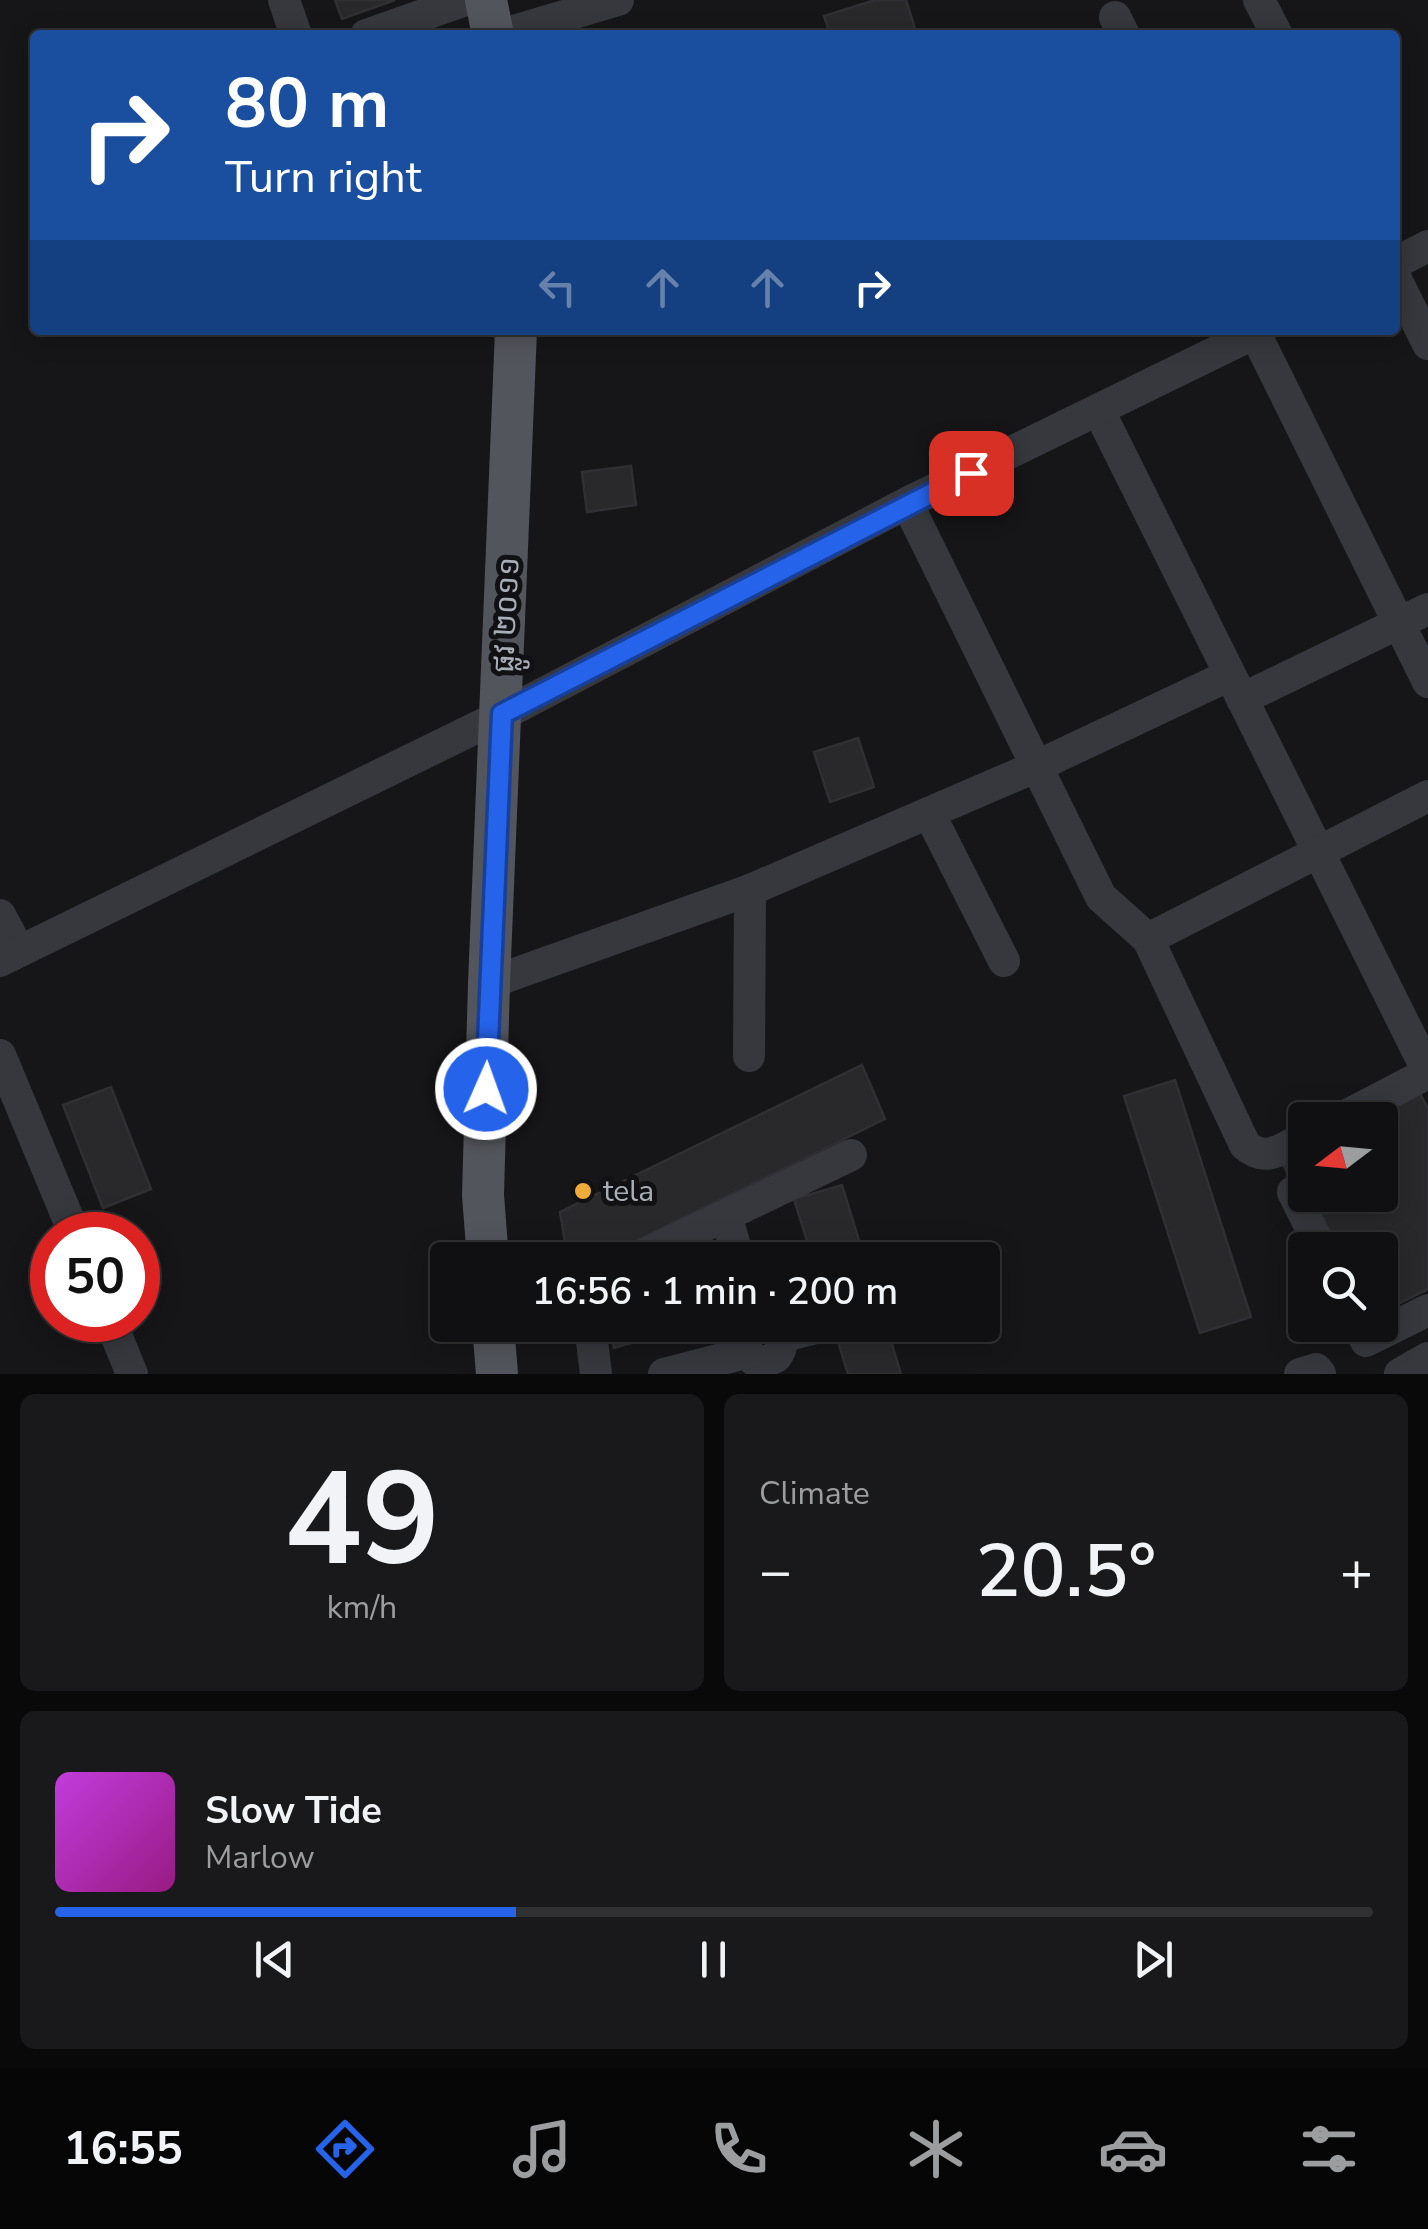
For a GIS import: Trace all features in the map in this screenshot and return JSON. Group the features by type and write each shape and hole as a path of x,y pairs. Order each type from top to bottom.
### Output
{"main road":[{"path":"486,0 495,30"},
{"name":"ផ្លូវ ២០១១","path":"487,1242 483,1195 489,983 516,335"},
{"path":"494,1342 497,1374"}],"street":[{"path":"284,0 294,30"},
{"path":"380,30 466,0"},
{"path":"513,30 618,0"},
{"path":"1263,1 1274,30"},
{"path":"1400,260 1428,246"},
{"path":"1400,286 1428,344"},
{"path":"0,915 10,956 502,714 907,503 1252,335"},
{"path":"1260,335 1414,616 1428,682"},
{"path":"1098,411 1428,1072 1372,1102"},
{"path":"907,503 1101,897 1148,939 1246,1146 1255,1154 1268,1156 1288,1146"},
{"path":"489,983 750,890 1034,766 1414,616"},
{"path":"1148,939 1428,796"},
{"path":"929,813 1004,961"},
{"path":"749,1056 750,890"},
{"path":"0,1055 65,1212"},
{"path":"670,1242 851,1155"},
{"path":"726,1215 733,1242"},
{"path":"1398,1325 1428,1310"},
{"path":"119,1342 132,1374"},
{"path":"592,1342 596,1374"},
{"path":"664,1374 766,1346"},
{"path":"1400,1374 1428,1358"}],"building":[{"path":"335,0 395,0 342,19"},
{"path":"875,0 906,0 915,30 828,30 824,16"},
{"path":"631,466 636,505 587,512 582,472"},
{"path":"858,738 874,787 830,802 814,752"},
{"path":"862,1065 885,1119 634,1242 565,1242 560,1212"},
{"path":"1175,1080 1251,1317 1200,1333 1124,1096"},
{"path":"111,1087 151,1189 103,1208 63,1105"},
{"path":"1417,1087 1428,1109 1428,1289 1398,1304 1398,1232 1316,1232 1306,1212 1398,1212 1398,1102 1387,1102"},
{"path":"1288,1152 1288,1174 1279,1156"},
{"path":"842,1185 859,1242 807,1242 794,1199"},
{"path":"612,1342 635,1342 614,1348"},
{"path":"838,1342 891,1342 901,1374 848,1374"}],"place":[{"name":"tela","path":"583,1191"}],"route":[{"path":"486,1089 502,714 971,473"}]}
